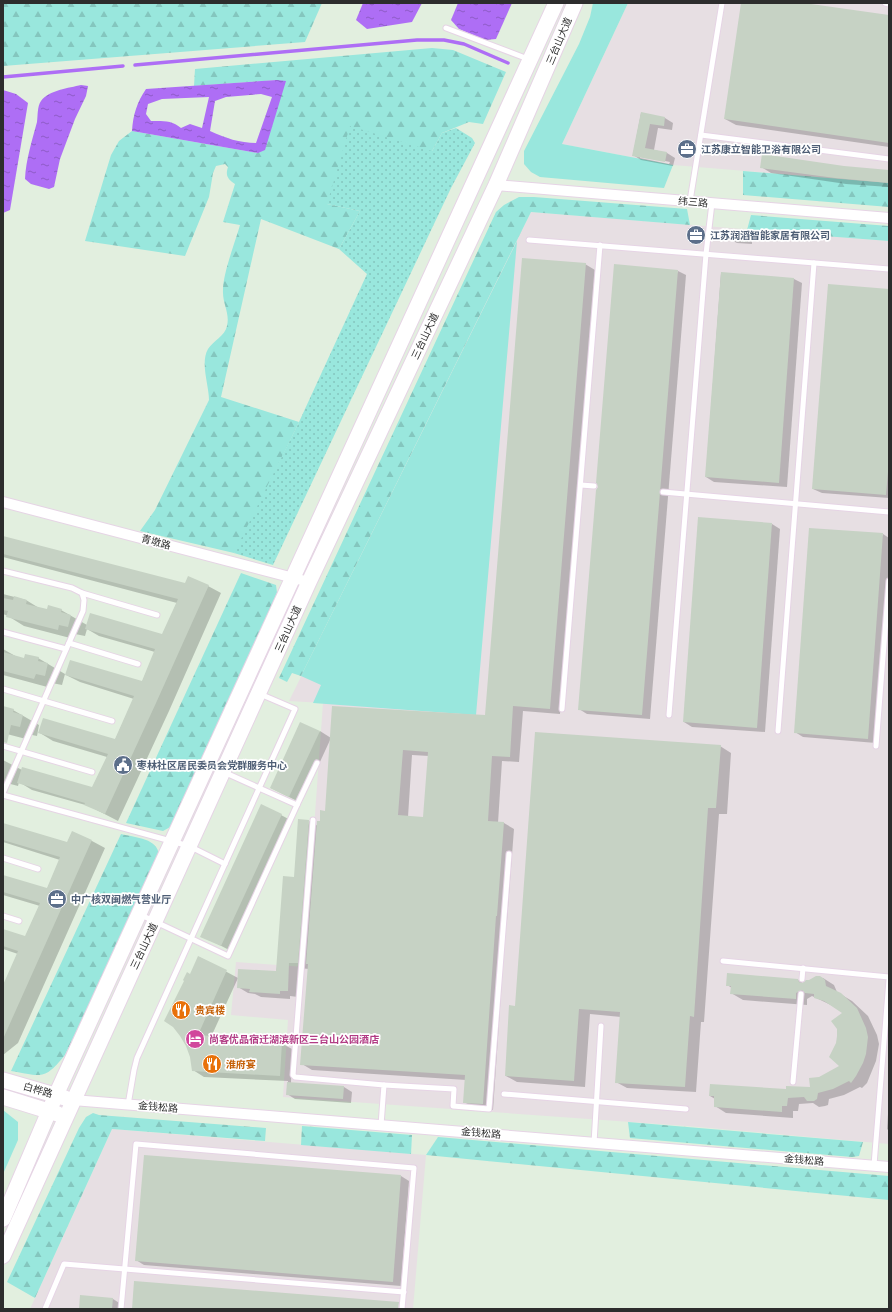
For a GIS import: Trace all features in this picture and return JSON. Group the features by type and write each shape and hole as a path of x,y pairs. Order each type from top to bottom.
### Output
{"main road":[{"name":"三台山大道","path":"3,1256 223,772 251,689 292,577 556,3"},
{"name":"三台山大道","path":"3,1218 56,1095 207,765 251,689 309,582 496,185 575,3"},
{"name":"白桦路","path":"3,1080 73,1100"},
{"name":"白桦路","path":"3,1097 66,1116"}],"street":[{"name":"纬三路","path":"496,185 889,218"},
{"name":"青墩路","path":"3,502 309,582"},
{"name":"金钱松路","path":"73,1100 889,1167"}],"lane":[{"path":"690,201 722,3"},
{"path":"885,3 889,4"},
{"path":"446,28 529,60"},
{"path":"701,135 889,158"},
{"path":"669,715 706,254 712,203"},
{"path":"529,240 889,269"},
{"path":"562,709 600,245"},
{"path":"778,731 814,263"},
{"path":"580,485 594,486"},
{"path":"663,492 889,512"},
{"path":"3,571 72,588 82,593 157,615"},
{"path":"876,746 889,581"},
{"path":"82,593 84,600 83,611 3,794 189,846 225,864"},
{"path":"3,632 66,649"},
{"path":"69,643 138,664"},
{"path":"3,689 112,721"},
{"path":"128,1105 134,1070 138,1058 295,709 251,689"},
{"path":"3,746 92,772"},
{"path":"139,914 228,956 317,763"},
{"path":"207,765 297,805"},
{"path":"313,820 293,1075 295,1077 454,1090 453,1106 489,1109 508,854"},
{"path":"3,858 38,868"},
{"path":"3,916 18,921"},
{"path":"723,961 803,968 889,979 874,1166"},
{"path":"802,979 803,968"},
{"path":"793,1082 801,994"},
{"path":"594,1142 601,1026"},
{"path":"381,1125 384,1085"},
{"path":"504,1094 686,1109"},
{"path":"122,1309 136,1144 414,1168 402,1309"},
{"path":"44,1309 64,1264 404,1292"}],"shaded area":[{"path":"628,3 889,3 889,183 673,165 562,144"},
{"path":"531,212 889,241 889,1144 687,1126 283,1097 288,1020 231,1015 236,962 304,967 323,703 289,701"},
{"path":"112,1129 426,1155 413,1309 30,1309"}],"green space":[{"path":"3,3 322,3 305,42 3,66"},
{"path":"593,3 628,3 562,144 673,165 664,188 540,177 531,172 524,164 524,151 579,44 590,17"},
{"path":"432,48 453,50 506,72 483,124 469,122 442,133 432,151 327,204 360,211 339,249 261,219 221,397 299,422 238,548 234,553 140,531 155,510 209,400 205,367 206,355 210,346 226,330 228,317 223,297 223,286 240,225 223,222 235,184 228,177 228,167 225,164 216,166 213,173 209,197 185,256 85,241 111,155 119,141 132,131 258,153 277,80 194,86 195,69"},
{"path":"350,126 432,151 442,133 456,128 472,138 475,143 451,188 273,565 234,553 299,422 367,274 339,249 360,211 327,204"},
{"path":"743,171 889,183 889,207 743,195"},
{"path":"519,197 687,209 690,225 531,212 301,676 292,673 287,682 279,678 496,212 504,205"},
{"path":"751,215 889,226 889,241 747,230"},
{"path":"517,241 476,715 313,703 321,685 301,676"},
{"path":"241,573 276,585 277,593 172,826 163,831 126,823"},
{"path":"121,834 149,841 154,845 158,849 159,856 157,864 65,1055 52,1069 42,1075 11,1071"},
{"path":"3,1110 18,1122 18,1140 3,1174"},
{"path":"93,1113 99,1115 266,1128 265,1141 112,1129 35,1298 7,1282 79,1128 86,1117"},
{"path":"628,1122 863,1142 859,1156 852,1157 630,1138"},
{"path":"302,1126 412,1135 411,1154 301,1145"},
{"path":"438,1137 889,1176 889,1200 426,1155"}],"water":[{"path":"363,3 422,3 412,22 367,29 356,20"},
{"path":"458,3 512,3 496,39 485,40 459,29 451,20"},
{"path":"277,80 286,81 265,150 258,153 132,131 136,109 146,89","holes":["261,94 272,97 256,143 233,140 210,131 215,101 226,97","209,97 202,128 190,124 181,128 170,122 151,121 146,114 148,104 162,99"]},
{"path":"81,85 88,86 86,96 75,119 60,159 54,187 49,189 31,184 25,179 37,122 38,108 41,101 49,94 54,92"},
{"path":"3,90 16,94 28,103 10,210 3,213"}],"building":[{"path":"741,3 804,3 889,15 889,143 724,119"},
{"path":"641,112 665,117 664,126 650,124 645,148 667,152 665,162 632,156"},
{"path":"762,154 844,166 889,170 889,183 835,178 760,168"},
{"path":"731,232 748,233 747,242 730,240"},
{"path":"522,258 586,263 550,709 513,706 510,757 492,756 488,821 504,822 483,1104 463,1103 465,1075 300,1065 317,821 320,821 320,810 325,811 332,706 485,715","holes":["403,750 428,752 423,817 398,815"]},
{"path":"614,264 678,270 642,715 578,710 596,490 598,487 596,483"},
{"path":"721,272 794,278 779,483 705,477"},
{"path":"828,284 889,289 889,460 886,495 812,489"},
{"path":"698,517 772,523 757,728 683,722"},
{"path":"809,528 883,533 868,739 794,733"},
{"path":"3,536 185,583 188,576 209,585 105,814 84,805 85,803 17,783 22,767 92,787 108,754 38,733 43,718 115,739 134,696 65,675 70,660 142,681 155,649 85,629 90,613 162,634 178,599 3,554"},
{"path":"14,596 27,600 26,604 47,609 48,605 62,609 61,612 71,615 68,627 59,625 58,630 6,617 8,611 3,610 3,598 13,600"},
{"path":"3,652 24,658 25,654 39,657 38,661 48,663 45,676 36,674 34,679 3,671"},
{"path":"3,706 14,709 13,712 23,715 20,727 11,725 7,743 3,742"},
{"path":"300,722 320,731 289,797 270,788"},
{"path":"535,732 721,745 716,808 708,808 694,1017 690,1016 685,1087 615,1083 620,1012 579,1009 574,1081 505,1076 509,1005 515,1006"},
{"path":"261,804 282,814 221,946 200,937"},
{"path":"298,819 309,820 298,963 289,963 288,991 280,991 280,994 249,992 250,989 237,988 238,969 276,971 283,876 294,877"},
{"path":"3,823 67,842 72,831 92,840 3,1039 3,985 18,951 3,946 3,929 25,936 40,903 3,892 3,875 47,888 60,857 3,840"},
{"path":"198,956 227,970 198,1035 282,1042 280,1076 192,1071 190,1057 186,1046 173,1027 164,1021 187,972 190,974"},
{"path":"727,973 798,979 799,982 802,983 816,976 820,976 825,980 826,986 841,993 857,1008 866,1028 868,1037 866,1054 863,1063 851,1083 849,1081 833,1089 818,1093 817,1099 814,1101 807,1101 804,1097 788,1098 787,1106 782,1106 782,1112 714,1107 714,1096 709,1096 710,1084 786,1089 786,1086 810,1087 809,1078 819,1077 839,1066 829,1057 836,1043 837,1036 837,1029 831,1021 842,1013 824,1001 814,998 814,994 805,993 802,990 796,993 796,999 730,994 731,986 726,986"},
{"path":"287,1082 344,1086 343,1099 286,1095"},
{"path":"144,1155 401,1175 393,1282 135,1261"},
{"path":"134,1281 399,1302 398,1309 132,1309"},
{"path":"80,1295 113,1298 112,1309 79,1309"}],"waterway":[{"path":"135,65 417,40 444,40 464,44 508,63"},
{"path":"3,77 123,66"}],"place":[{"name":"江苏康立智能卫浴有限公司","path":"687,149"},
{"name":"江苏润滔智能家居有限公司","path":"696,235"},
{"name":"枣林社区居民委员会党群服务中心","path":"123,765"},
{"name":"中广核双闽燃气营业厅","path":"57,899"},
{"name":"贵宾楼","path":"181,1010"},
{"name":"尚客优品宿迁湖滨新区三台山公园酒店","path":"195,1039"},
{"name":"淮府宴","path":"212,1064"}]}
